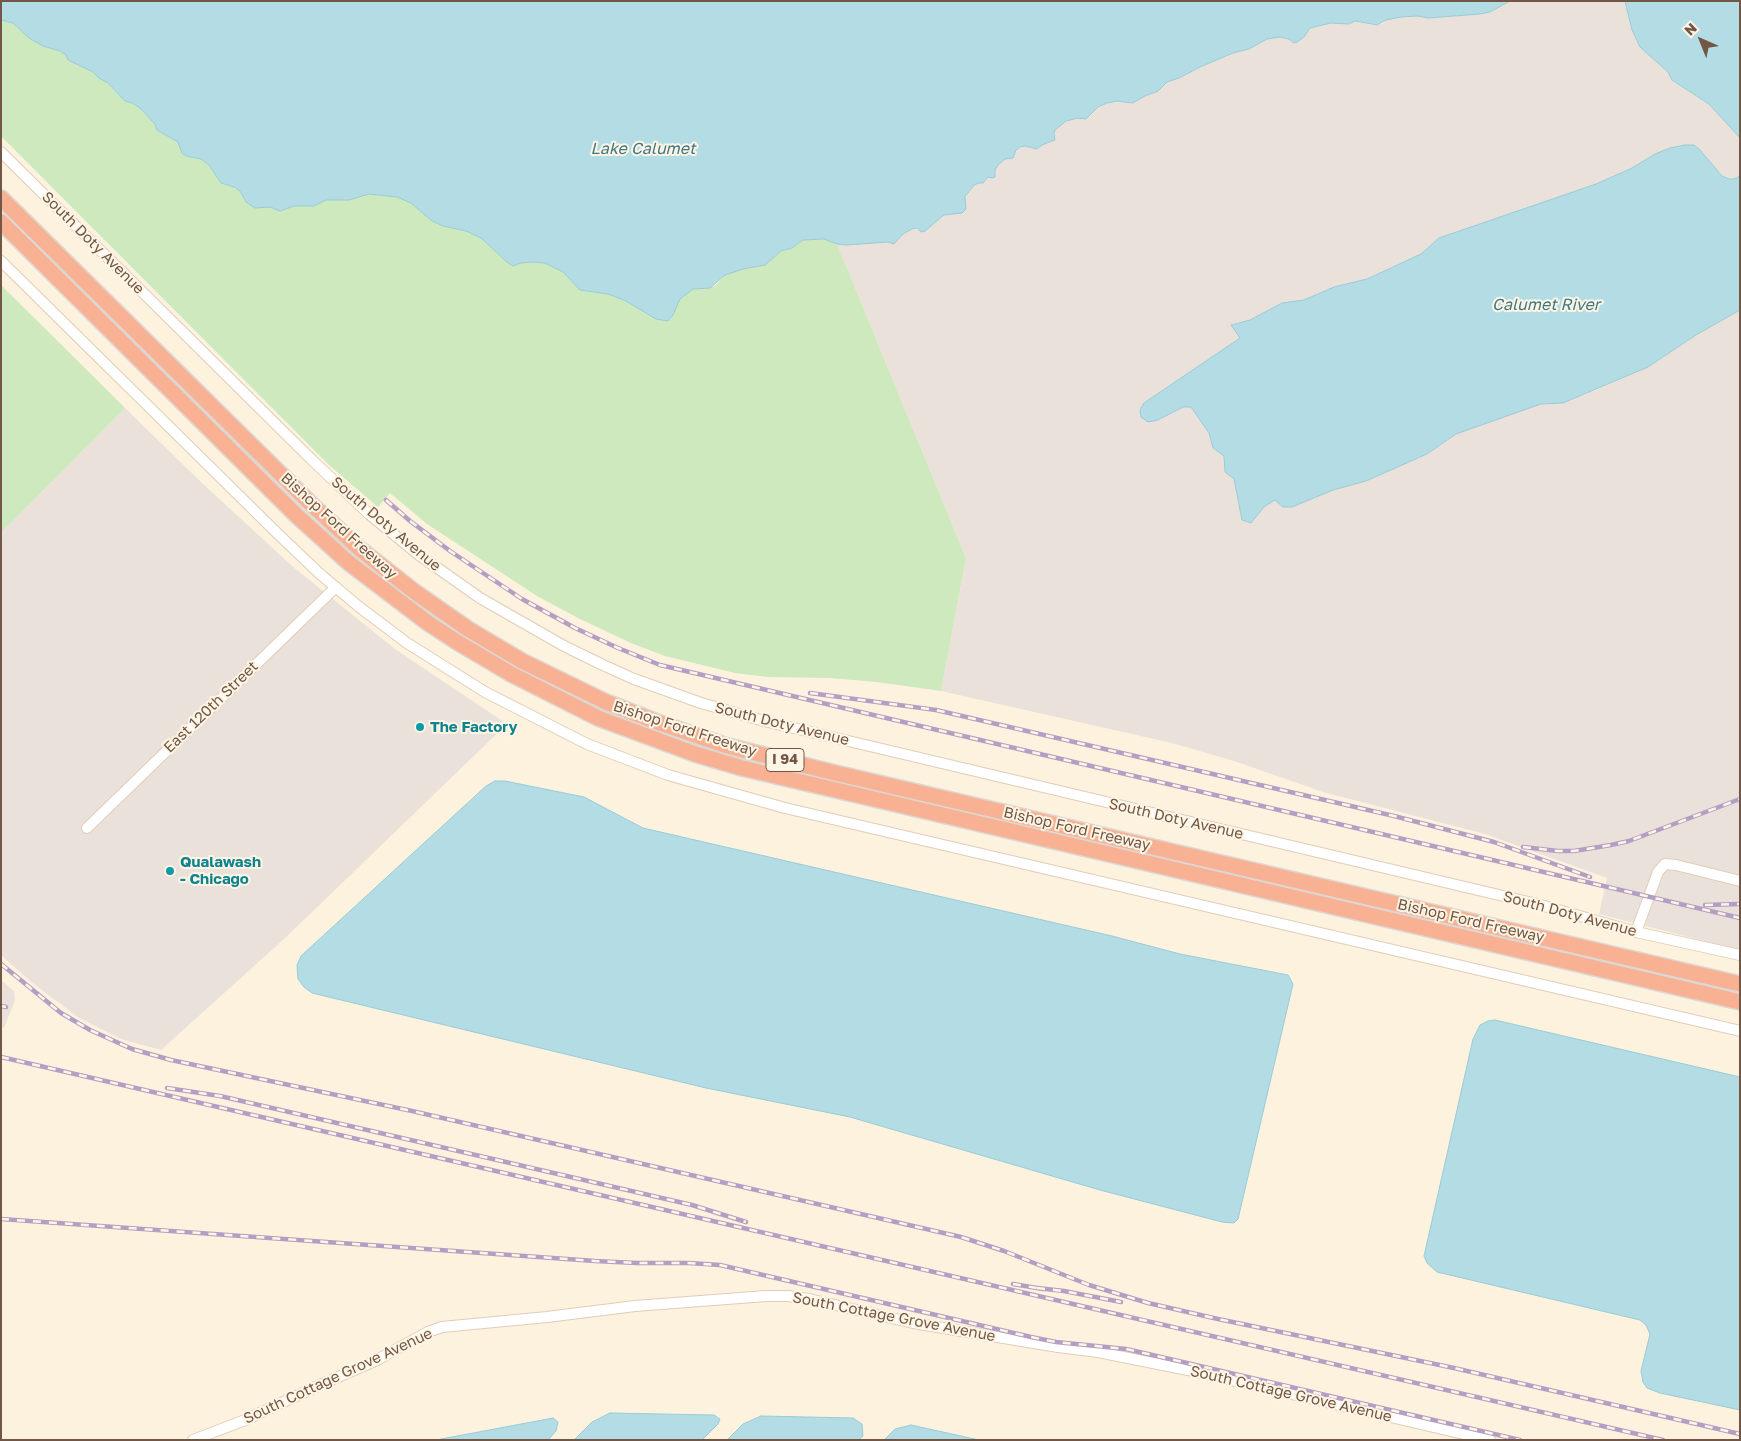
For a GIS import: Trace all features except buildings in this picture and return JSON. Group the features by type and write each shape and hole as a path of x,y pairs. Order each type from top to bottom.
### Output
{"highway":[{"name":"Bishop Ford Freeway","path":"1,198 309,502 360,549 415,592 468,629 522,661 606,702 724,745 831,772 1740,984"},
{"name":"Bishop Ford Freeway","path":"1,222 296,515 349,563 386,592 457,642 511,674 598,718 695,754 761,773 1740,1002"}],"street":[{"name":"South Doty Avenue","path":"1,152 312,460 376,519 419,555 480,598 538,632 603,665 634,679 684,697 764,721 1537,904 1636,932 1740,955"},
{"path":"1,261 278,534 336,587 407,643 485,692 587,744 698,784 785,808 1740,1031"},
{"name":"East 120th Street","path":"87,828 336,587"},
{"path":"1636,932 1658,872 1665,864 1740,881"},
{"name":"South Cottage Grove Avenue","path":"193,1440 245,1420 322,1384 375,1362 428,1332 442,1327 635,1306 766,1296 788,1296 809,1299 913,1323 1058,1348 1098,1352 1188,1370 1490,1440"}],"shaded area":[{"path":"1510,1 1625,1 1632,30 1640,47 1668,72 1672,80 1709,104 1740,138 1740,176 1729,179 1722,176 1700,150 1685,145 1670,148 1596,184 1439,238 1421,254 1367,279 1334,287 1304,300 1282,303 1250,320 1232,324 1240,338 1144,403 1158,420 1183,407 1191,407 1209,433 1213,448 1224,456 1225,472 1234,479 1242,520 1251,523 1264,507 1276,500 1333,490 1366,481 1427,454 1456,434 1541,404 1563,403 1598,389 1648,367 1696,335 1740,310 1740,950 1599,914 1607,878 1485,834 1323,792 1234,761 1172,743 941,691 966,558 837,244 888,242 894,244 903,234 912,229 925,231 944,215 953,213 964,201 974,185 985,181 998,165 1014,155 1016,150 1025,146 1037,149 1042,145 1050,143 1055,137 1055,130 1066,121 1089,117 1098,107 1107,103 1117,101 1133,103 1158,91 1167,82 1233,53 1249,49 1267,39 1304,37 1310,28 1331,23 1349,24 1354,21 1372,25 1382,24 1386,20 1401,17 1418,16 1428,18 1480,14 1490,12"},
{"path":"125,408 202,483 292,566 395,649 507,724 284,939 161,1050 121,1039 79,1018 30,981 1,955 1,533"},
{"path":"1,980 14,991 15,1000 4,1028 1,1027"}],"green space":[{"path":"1,20 13,23 29,38 43,46 60,51 66,55 68,60 93,72 108,83 125,101 140,108 155,124 157,130 178,142 186,156 201,159 209,165 221,183 240,191 246,202 280,211 294,206 314,206 326,200 349,200 369,194 397,197 411,203 432,221 443,226 466,231 481,238 513,266 521,263 545,263 563,272 580,290 608,294 626,301 656,319 668,321 673,315 680,299 693,289 715,286 725,275 765,265 781,251 792,248 803,240 824,239 837,244 966,558 941,691 877,682 830,678 768,677 735,673 665,656 631,643 537,596 427,524 390,493 378,507 329,465 1,136"},
{"path":"1,285 125,408 1,533"}],"water":[{"name":"Lake Calumet","path":"1,1 1510,1 1490,12 1480,14 1428,18 1418,16 1401,17 1386,20 1377,25 1355,21 1349,24 1331,23 1310,28 1304,37 1294,43 1289,39 1280,37 1267,39 1249,49 1233,53 1167,82 1158,91 1133,103 1117,101 1107,103 1098,107 1086,119 1078,118 1066,121 1055,130 1055,140 1037,149 1025,146 1020,147 1016,150 1013,158 1005,159 998,165 995,170 995,177 988,177 983,183 974,185 965,197 966,209 962,213 944,215 925,231 921,232 917,228 912,229 903,234 894,244 888,242 846,245 824,239 803,240 792,248 781,251 765,265 725,275 710,288 693,289 680,299 673,315 668,321 656,319 626,301 608,294 580,290 563,272 545,263 521,263 513,266 481,238 466,231 443,226 432,221 411,203 397,197 369,194 349,200 326,200 314,206 294,206 280,211 270,207 255,208 246,202 240,191 221,183 209,165 201,159 186,156 182,153 178,142 157,130 155,124 140,108 125,101 108,83 93,72 68,60 66,55 60,51 43,46 29,38 13,23 1,20"},
{"path":"1625,1 1740,1 1740,138 1709,104 1672,80 1668,72 1640,47 1632,30"},
{"name":"Calumet River","path":"1685,145 1694,145 1700,150 1722,176 1734,179 1740,176 1740,310 1696,335 1648,367 1563,403 1541,404 1456,434 1427,454 1366,481 1333,490 1292,507 1283,507 1275,500 1264,507 1251,523 1242,520 1234,479 1225,472 1224,456 1213,448 1209,433 1191,407 1183,407 1158,420 1148,422 1141,417 1140,410 1144,403 1240,338 1231,325 1250,320 1282,303 1304,300 1334,287 1367,279 1421,254 1439,238 1596,184 1632,168 1655,154"},
{"path":"495,781 505,781 584,797 643,828 1112,936 1180,954 1288,975 1293,984 1238,1219 1234,1223 1222,1222 1100,1190 850,1117 706,1088 312,993 304,987 298,979 297,965 301,956 486,786"},
{"path":"1495,1020 1740,1077 1740,1410 1660,1393 1647,1388 1643,1382 1641,1371 1650,1334 1646,1325 1640,1320 1437,1272 1427,1263 1424,1256 1473,1039 1480,1025"},
{"path":"610,1413 714,1415 720,1419 718,1424 702,1440 574,1440 592,1422"},
{"path":"761,1416 853,1418 862,1424 863,1436 859,1440 727,1440 743,1424"},
{"path":"553,1418 558,1422 556,1431 548,1440 436,1440"},
{"path":"911,1425 979,1440 884,1440 895,1429"}],"railway":[{"path":"386,500 450,551 522,599 575,628 660,665 1740,918"},
{"path":"810,693 936,710 1394,816 1494,842 1590,877"},
{"path":"1523,847 1574,851 1611,845 1629,841 1740,799"},
{"path":"1705,905 1740,904"},
{"path":"1,964 61,1013 90,1030 132,1049 171,1060 412,1111 961,1237 1004,1251 1089,1285 1148,1303 1454,1368 1740,1434"},
{"path":"1,1006 6,1007"},
{"path":"1,1057 1663,1440"},
{"path":"167,1088 220,1096 692,1205 746,1222"},
{"path":"1,1219 595,1261 720,1265 1031,1337 1056,1342 1126,1349 1520,1440"},
{"path":"1013,1284 1043,1289"},
{"path":"1037,1288 1121,1302"}],"place":[{"name":"The Factory","path":"420,727"},
{"name":"Qualawash - Chicago","path":"170,871"}]}
